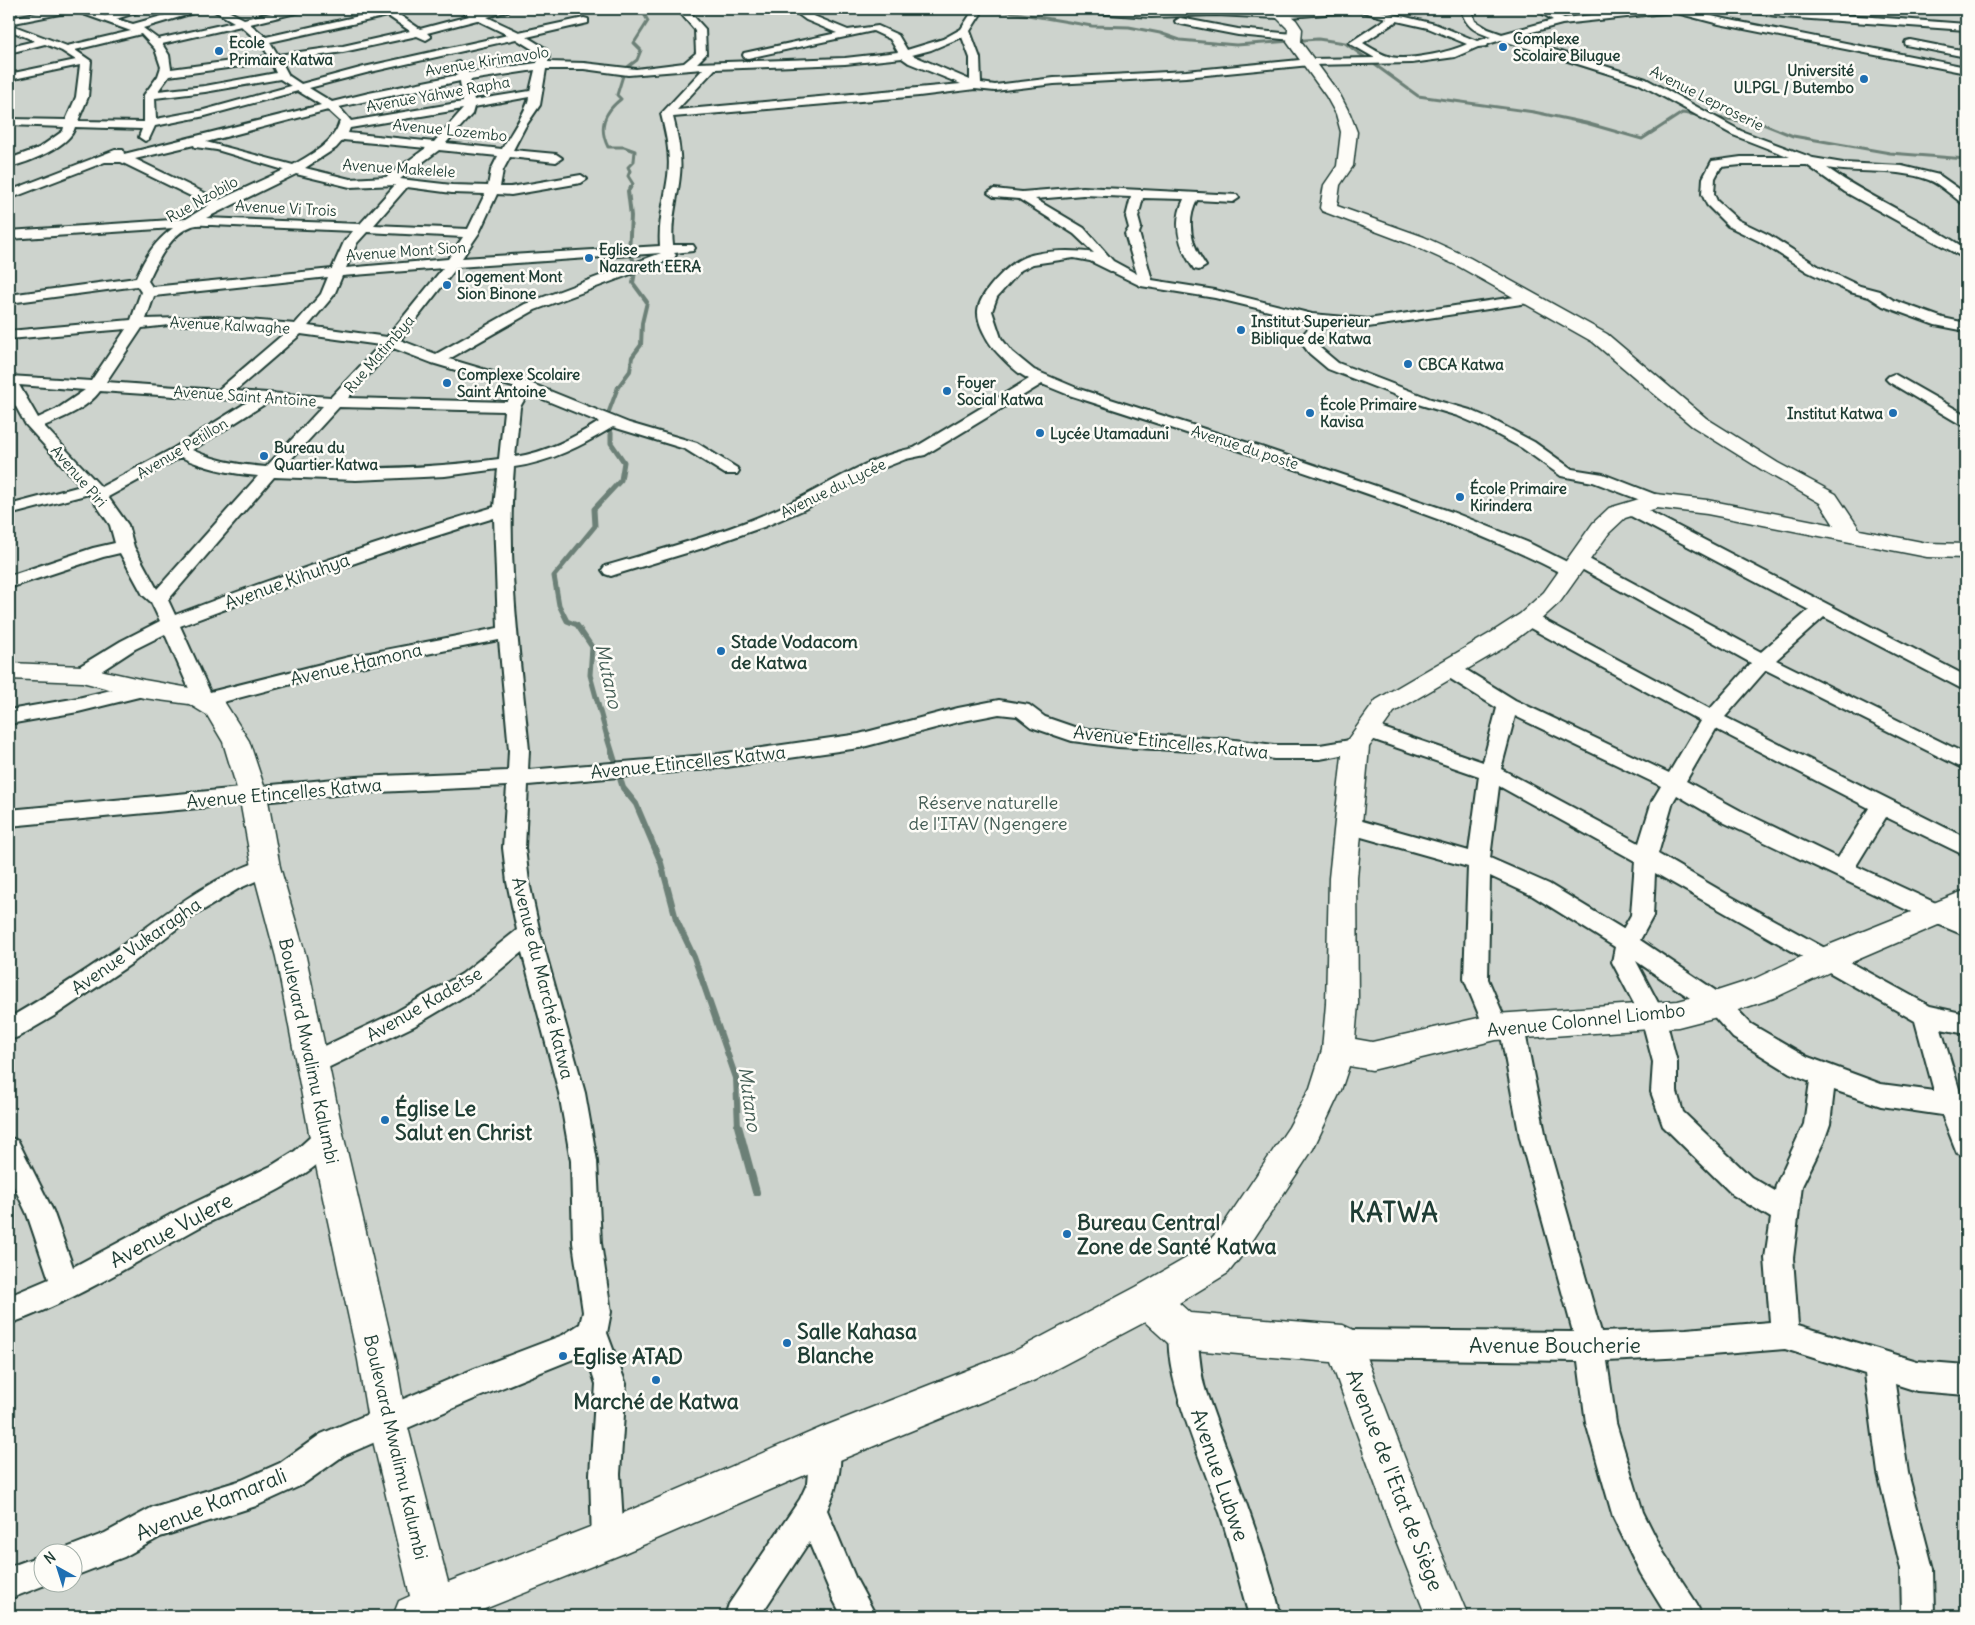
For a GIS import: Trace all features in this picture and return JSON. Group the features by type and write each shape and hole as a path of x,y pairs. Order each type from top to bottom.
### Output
{"street":[{"path":"9,21 73,9"},
{"path":"9,195 106,159 138,143 145,137 150,125 148,109 150,95 165,73 166,63 161,51 139,29 78,9"},
{"path":"106,19 138,9"},
{"path":"66,49 139,29 197,9"},
{"path":"216,9 224,11 241,23 269,47 283,75 338,111 344,130"},
{"path":"155,43 301,9"},
{"path":"262,41 387,11 407,9"},
{"name":"Rue Matimbya","path":"159,600 270,472 391,342 442,279 472,233 493,190 497,170 519,127 534,105 544,56 541,50 530,42 464,9"},
{"path":"165,73 343,49 420,32 505,9"},
{"path":"682,9 700,29 701,54 687,66"},
{"path":"796,9 810,18 848,34"},
{"path":"975,86 978,68 965,31 979,9"},
{"path":"1079,9 1151,14 1230,31 1294,41"},
{"path":"1151,14 1181,10 1277,12 1349,9"},
{"path":"1361,9 1430,26 1476,44 1526,46"},
{"name":"Avenue Leproserie","path":"1466,9 1470,22 1484,31 1526,46 1642,81 1737,133 1810,161 1849,189 1941,238 1966,255"},
{"path":"1540,9 1562,21"},
{"path":"1620,9 1643,11"},
{"path":"1314,70 1364,62 1445,56 1476,44 1600,12 1673,9 1728,22 1966,70"},
{"path":"1754,9 1783,14 1837,29"},
{"path":"1884,21 1886,9"},
{"path":"387,11 420,32 456,62 465,77 470,105 459,124 438,145 389,181"},
{"path":"1277,12 1291,23 1295,29 1294,41 1333,96 1343,114 1349,132 1345,166 1332,185 1328,208 1418,241 1464,262 1600,338 1699,422 1771,467 1828,499 1852,535"},
{"path":"1783,14 1966,27"},
{"path":"1388,61 1354,43 1362,40 1394,18"},
{"path":"11,123 150,125 205,113 331,78 515,35 584,21"},
{"path":"1920,24 1935,48"},
{"path":"9,27 66,49 86,61"},
{"path":"687,66 754,54 874,28 894,37 904,54 913,61 975,86"},
{"name":"Avenue Kirimavolo","path":"106,159 123,158 189,143 330,106 465,77 554,64 598,67 627,72 687,66 711,67 850,61 904,54 949,41 965,31"},
{"path":"9,50 46,41"},
{"path":"1899,41 1966,54"},
{"path":"554,64 607,57"},
{"path":"9,77 86,61"},
{"path":"9,163 43,151 68,133 82,96 86,61"},
{"path":"667,114 919,93 975,86 995,88 1054,81 1314,70 1364,62"},
{"path":"667,114 711,67"},
{"path":"150,95 205,89 283,75"},
{"name":"Avenue Yahwe Rapha","path":"344,130 535,93"},
{"path":"667,114 675,153 674,175 667,207 667,249"},
{"name":"Avenue Lozembo","path":"344,130 438,145 556,158"},
{"name":"Rue Nzobilo","path":"34,425 80,402 96,386 137,324 145,286 158,246 169,236 192,221 220,205 296,168 329,148 344,130"},
{"name":"Avenue Makelele","path":"189,143 218,147 296,168 328,179 350,183 389,181 404,184 511,191 581,179"},
{"path":"43,151 90,164"},
{"path":"123,158 139,164 193,194 220,205"},
{"path":"1966,200 1935,178 1902,170 1843,167 1810,161 1741,161 1716,164 1709,178 1708,194 1711,202 1733,223 1764,238 1813,269 1855,289 1874,294 1888,303 1940,322 1966,327"},
{"path":"221,395 298,329 327,295 350,242 404,184"},
{"path":"994,193 1022,196 1083,190 1233,198"},
{"path":"1138,194 1132,217 1135,228 1132,234 1146,283"},
{"path":"1022,196 1079,232 1099,251 1108,263"},
{"path":"1192,197 1183,221 1184,236 1189,244 1189,252 1199,266"},
{"name":"Avenue Vi Trois","path":"9,235 192,221 472,233"},
{"name":"Avenue Mont Sion","path":"9,299 145,286 452,263 688,248 528,308 437,360"},
{"name":"Avenue du poste","path":"1528,299 1368,323 1324,320 1215,294 1146,283 1134,279 1094,257 1074,254 1030,260 1016,267 990,296 985,311 994,339 1007,355 1029,373 1074,392 1281,458 1473,526 1538,553 1574,565 1966,763"},
{"path":"1324,320 1306,339 1314,350 1333,366 1426,402 1464,413 1528,445 1567,473 1597,478 1822,609 1966,684"},
{"name":"Avenue Kalwaghe","path":"9,335 170,321 214,321 298,329 391,342 437,360 525,386 623,426 691,446 731,471"},
{"name":"Avenue du Lycée","path":"611,570 720,536 782,514 870,469 905,454 919,452 1042,378"},
{"path":"1894,379 1966,421"},
{"name":"Avenue Saint Antoine","path":"9,380 336,402 512,407"},
{"name":"Avenue Piri","path":"9,380 34,425 96,492 119,525 125,547 140,576 152,594 159,600"},
{"name":"Avenue du Marché Katwa","path":"525,386 512,407 502,510 508,632 519,750 514,848 518,882 529,933 572,1093 584,1161 587,1242 597,1312 594,1333 611,1384 605,1474 608,1540"},
{"name":"Avenue Petillon","path":"9,510 96,492 180,451 264,398"},
{"path":"180,451 205,461 243,470 356,475 445,472 534,459 574,444 612,421"},
{"path":"424,1612 608,1540 825,1446 1022,1367 1149,1300 1215,1261 1235,1237 1311,1120 1325,1090 1338,1050 1342,1004 1343,878 1348,825 1362,738 1385,706 1498,640 1528,619 1552,597 1600,528 1617,513 1643,505 1707,507 1927,550 1966,551"},
{"name":"Avenue Kihuhya","path":"82,674 128,645 171,623 288,579 387,545 502,510"},
{"path":"9,582 99,552 125,547"},
{"path":"159,600 171,623 204,700"},
{"path":"1786,1212 1742,1186 1672,1118 1664,1092 1665,1062 1653,1016 1624,962 1627,943 1642,916 1646,857 1663,801 1675,784 1712,719 1762,661 1822,609"},
{"path":"1528,619 1712,719 1966,848"},
{"name":"Avenue Hamona","path":"204,700 349,663 508,632"},
{"path":"1448,668 1508,705 1675,784 1733,817 1966,927"},
{"name":"Boulevard Mwalimu Kalumbi","path":"9,672 82,674 144,689 192,696 204,700 220,713 236,741 252,795 266,867 290,957 313,1064 326,1138 377,1360 424,1612"},
{"path":"9,717 78,705 144,689"},
{"path":"1508,705 1490,772 1479,862 1476,979 1504,1027 1590,1347 1601,1423 1629,1517 1652,1563 1685,1616"},
{"name":"Avenue Etincelles Katwa","path":"9,818 375,784 517,778 719,761 859,741 958,715 999,707 1022,710 1038,722 1072,734 1118,740 1227,746 1274,752 1320,752 1362,738"},
{"path":"1362,738 1490,772 1646,857 1722,902 1926,1015 1966,1024"},
{"path":"1843,869 1882,804"},
{"path":"1348,825 1479,862 1541,890 1627,943 1717,1004 1742,1031 1799,1065 1881,1094 1951,1105"},
{"name":"Avenue Vukaragha","path":"9,1030 46,1009 123,957 184,911 230,883 266,867"},
{"name":"Avenue Colonnel Liombo","path":"1338,1050 1372,1056 1504,1027 1678,1014 1763,989 1825,960 1966,901"},
{"name":"Avenue Kadetse","path":"313,1064 405,1019 470,981 529,933"},
{"path":"1926,1015 1951,1105 1966,1145"},
{"path":"1785,1335 1779,1258 1789,1185 1811,1141 1817,1124 1823,1075"},
{"name":"Avenue Vulere","path":"9,1310 65,1286 192,1218 280,1175 304,1159 326,1138"},
{"path":"9,1149 40,1211 65,1286"},
{"path":"1149,1300 1182,1331"},
{"name":"Avenue Boucherie","path":"1182,1331 1343,1344 1590,1347 1686,1343 1785,1335 1917,1376 1966,1380"},
{"name":"Avenue Lubwe","path":"1182,1331 1190,1389 1236,1514 1265,1616"},
{"name":"Avenue Kamarali","path":"82,1557 113,1546 153,1522 246,1496 291,1474 332,1446 387,1420 572,1346 594,1333"},
{"name":"Avenue de l'Etat de Siège","path":"1343,1344 1411,1528 1447,1616"},
{"path":"1878,1364 1893,1473 1918,1569 1918,1616"},
{"path":"744,1613 811,1510 822,1485 825,1446"},
{"path":"811,1510 844,1588 860,1616"},
{"path":"9,1583 32,1575"}],"green space":[{"name":"Réserve naturelle de l'ITAV (Ngengere","path":"9,9 1966,9 1966,1616 9,1616"}],"waterway":[{"name":"Mutano","path":"629,190 633,184 628,176 630,171 628,167 634,161 635,151 624,147 608,147 603,133 603,126 610,109 621,99 617,95 625,69 637,60 641,50 634,43 648,21 644,14 646,9"},
{"path":"992,9 1092,26 1129,27 1160,33 1180,40 1236,45 1318,39 1345,43 1418,96 1534,112 1586,123 1642,139 1682,113 1763,124 1793,136 1890,153 1966,159"},
{"name":"Mutano","path":"609,430 605,422 618,387 630,371 632,357 641,345 642,323 647,302 633,283 635,272 633,259 629,253 631,216 628,191 630,188"},
{"name":"Mutano","path":"607,737 590,675 592,647 577,625 567,621 559,605 554,576 595,526 594,509 621,480 624,462 611,443 609,429"},
{"name":"Mutano","path":"607,736 623,788 636,804 661,863 676,919 694,957 736,1078 738,1128"},
{"name":"Mutano","path":"738,1126 756,1192"}],"place":[{"name":"Complexe Scolaire Bilugue","path":"1503,47"},
{"name":"Ecole Primaire Katwa","path":"219,51"},
{"name":"Université ULPGL / Butembo","path":"1864,79"},
{"name":"Eglise Nazareth EERA","path":"589,258"},
{"name":"Logement Mont Sion Binone","path":"447,285"},
{"name":"Institut Superieur Biblique de Katwa","path":"1241,330"},
{"name":"CBCA Katwa","path":"1408,364"},
{"name":"Complexe Scolaire Saint Antoine","path":"447,383"},
{"name":"Foyer Social Katwa","path":"947,391"},
{"name":"École Primaire Kavisa","path":"1310,413"},
{"name":"Institut Katwa","path":"1893,413"},
{"name":"Lycée Utamaduni","path":"1040,433"},
{"name":"Bureau du Quartier Katwa","path":"264,456"},
{"name":"École Primaire Kirindera","path":"1460,497"},
{"name":"Stade Vodacom de Katwa","path":"721,651"},
{"name":"Église Le Salut en Christ","path":"385,1120"},
{"name":"Bureau Central Zone de Santé Katwa","path":"1067,1234"},
{"name":"Salle Kahasa Blanche","path":"787,1343"},
{"name":"Eglise ATAD","path":"563,1356"},
{"name":"Marché de Katwa","path":"656,1380"}],"district":[{"name":"KATWA","path":"1394,1212"}]}
